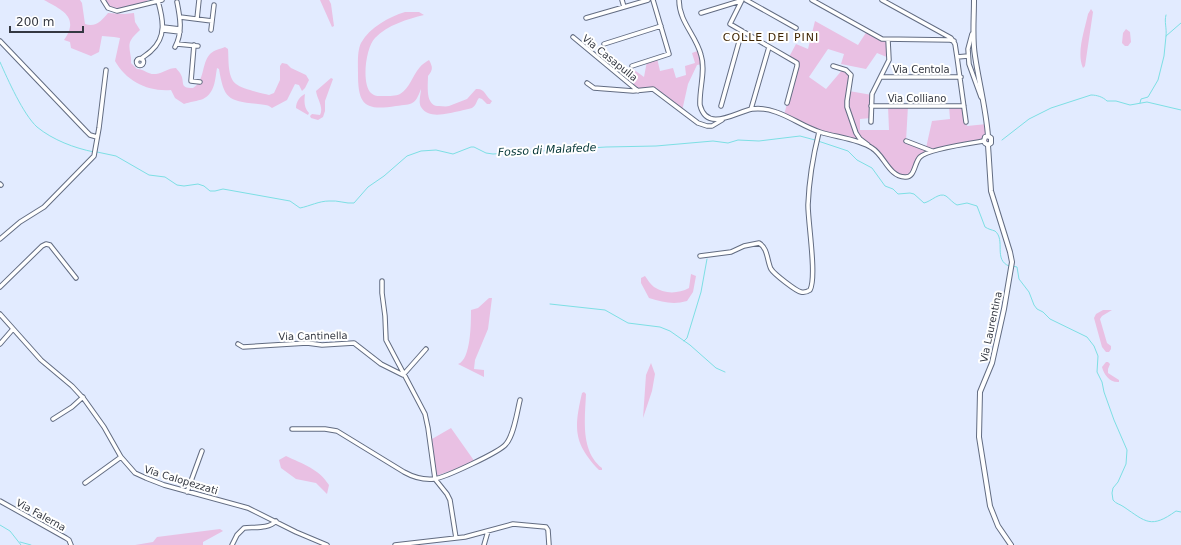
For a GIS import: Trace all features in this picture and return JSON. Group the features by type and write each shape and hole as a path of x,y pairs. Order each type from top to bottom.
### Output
{"main road":[{"name":"Via Laurentina","path":"974,0 975,55 988,136 992,140 992,143 988,144 991,191 1010,250 1011,266 992,363 980,392 978,421 980,447 990,506 998,526 1011,545"},
{"path":"988,136 984,141 988,144"}],"street":[{"path":"104,0 108,8 117,11 160,0 163,20 163,29 160,39 155,48 141,59"},
{"path":"197,19 199,0"},
{"path":"622,0 624,7"},
{"path":"586,18 648,0"},
{"path":"632,66 670,54 653,0"},
{"path":"679,0 682,18 702,55 700,108 708,117 722,120"},
{"path":"746,0 796,28"},
{"path":"812,0 881,39 945,40 954,42"},
{"path":"882,0 948,36 954,42 961,77 966,122"},
{"path":"701,13 741,1"},
{"path":"741,1 730,23 798,63 787,103"},
{"path":"177,2 180,17 180,31 176,46 196,46 191,81 200,82"},
{"path":"212,30 214,5"},
{"path":"180,17 212,21"},
{"path":"604,44 661,26"},
{"path":"974,27 969,44 968,56 970,68 982,100"},
{"path":"163,29 180,31"},
{"path":"721,106 742,31"},
{"path":"945,40 948,36"},
{"name":"Via Casapulla","path":"573,37 638,91"},
{"path":"871,122 873,92 889,60 888,40"},
{"path":"0,41 90,135 97,137"},
{"path":"969,44 974,44"},
{"path":"769,46 751,109 773,111 820,132 854,141 872,148"},
{"path":"957,57 968,56"},
{"path":"833,66 846,70 851,75 847,101 848,110 857,136 872,148 892,171 904,177 909,177 911,175 920,156 957,145 984,141"},
{"path":"0,239 20,222 44,207 95,152 106,70"},
{"name":"Via Centola","path":"881,77 961,77"},
{"name":"Via Casapulla","path":"587,83 594,88 638,91 649,89 655,90 701,125 712,126 722,120 751,109"},
{"name":"Via Colliano","path":"871,106 964,106"},
{"path":"700,256 734,251 744,246 759,243 764,248 771,268 774,272 799,291 806,292 810,290 813,280 808,222 808,198 810,173 820,132"},
{"path":"906,141 933,151"},
{"path":"0,287 42,246 47,244 50,245 76,278"},
{"path":"382,281 385,339 426,418 435,479 450,500 456,538"},
{"name":"Via Calopezzati","path":"0,314 45,364 83,397 130,469 152,481 187,492 243,506 327,545"},
{"path":"0,344 13,329"},
{"name":"Via Cantinella","path":"238,344 243,347 307,343 320,345 354,343 381,364 403,374"},
{"path":"403,374 426,349"},
{"path":"53,419 72,407 83,397"},
{"path":"292,429 325,429 336,431 404,472 418,478 435,479 486,457 505,445 510,437 520,400"},
{"path":"187,492 202,451"},
{"path":"85,483 121,457"},
{"name":"Via Falerna","path":"0,501 66,538 69,540 71,545"},
{"path":"232,545 237,535 244,528 269,526 276,522"},
{"path":"395,545 472,536 513,524 545,527 548,529 549,545"},
{"path":"484,545 488,531"}],"shaded area":[{"path":"44,0 80,0 82,3 85,24 89,25 98,23 108,13 134,13 135,22 140,30 130,42 131,63 137,69 153,74 176,68 182,76 184,86 188,88 193,88 197,85 207,58 210,54 225,47 228,49 231,77 236,84 243,88 269,95 274,93 280,80 280,66 282,63 287,64 291,68 306,75 309,80 302,91 299,85 295,84 287,100 272,108 265,105 234,100 229,97 223,87 219,69 217,68 214,86 210,93 203,99 184,104 175,98 171,90 146,87 138,84 125,74 115,61 120,38 102,36 99,52 91,56 71,48 70,42 64,40 70,25 67,15 57,7"},
{"path":"105,0 147,0 149,2 118,10 110,7"},
{"path":"320,0 329,0 331,4 334,26 332,27"},
{"path":"1091,9 1093,12 1085,66 1083,68 1080,55 1083,34 1088,14"},
{"path":"405,12 419,12 424,15 385,29 375,38 369,49 365,74 368,88 371,93 379,96 392,96 400,94 409,85 417,70 429,60 432,68 428,76 428,95 431,103 439,106 454,104 467,99 476,89 479,89 483,91 492,101 490,104 487,104 479,98 475,106 472,108 434,115 424,111 420,105 421,89 415,101 410,104 377,107 365,104 358,84 358,58 361,43 369,32 380,23"},
{"path":"815,21 858,45 867,31 888,40 889,58 877,53 866,69 841,64 844,54 828,49 809,77 826,89 843,69 850,74 849,91 872,95 871,118 860,119 860,130 889,130 888,106 908,106 906,141 926,148 932,121 950,119 949,106 964,106 967,126 987,124 991,143 986,144 984,141 920,155 912,174 906,177 895,173 872,148 819,132 784,115 798,63 789,57 796,44 808,49"},
{"path":"1126,29 1130,32 1131,42 1128,46 1125,46 1122,43 1123,33"},
{"path":"700,50 702,64 697,65 688,84 682,111 653,89 638,91 625,80 633,69 644,77 647,61 657,58 660,71 673,68 676,78 686,75 685,66 695,63 692,53"},
{"path":"331,78 333,79 325,101 325,111 323,117 318,120 311,118 310,116 312,114 320,115 321,112 321,106 316,91"},
{"path":"305,94 304,99 306,109 309,113 308,115 296,108 301,96"},
{"path":"691,274 696,276 693,292 687,301 677,303 649,298 641,283 641,278 645,276 651,285 662,291 680,291 689,288"},
{"path":"489,298 492,298 488,329 475,360 474,369 484,370 484,377 458,364 466,356 468,349 471,310 478,308"},
{"path":"1103,310 1112,310 1100,319 1107,343 1111,346 1109,352 1106,352 1102,347 1094,318 1096,314"},
{"path":"1106,362 1110,364 1108,373 1119,380 1119,382 1110,380 1104,373 1102,367"},
{"path":"651,363 655,374 652,391 643,418 646,375"},
{"path":"584,392 586,394 585,434 587,443 590,453 602,470 599,470 590,460 580,443 577,426 582,393"},
{"path":"451,428 475,462 436,476 432,439"},
{"path":"286,456 310,468 325,479 329,485 327,494 316,483 296,479 281,468 279,460"},
{"path":"220,529 223,531 203,542 203,545 135,545 153,542 157,537"}],"waterway":[{"path":"1166,15 1166,36"},
{"path":"1140,103 1141,99 1148,97 1158,80 1164,56 1166,36 1181,23"},
{"name":"Fosso di Malafede","path":"0,62 26,114 37,127 43,132 64,143 94,152"},
{"path":"1002,140 1029,119 1051,108 1091,95 1100,96 1107,101 1116,101 1130,105 1147,102 1181,110"},
{"name":"Fosso di Malafede","path":"97,152 116,156 149,175 165,177 177,185 184,186 198,184 204,186 210,191 223,189 290,201 300,208 325,201 354,203 368,187 384,176 407,156 421,151 436,150 453,154 474,147 486,153 493,154 606,147 656,146 713,141 728,143 738,140 759,141 800,136 815,140"},
{"path":"818,141 848,151 857,160 872,168 885,186 893,189 898,194 914,194 924,203 943,195 957,205 967,203 977,206 985,227 995,231 998,235 1000,239 1000,255 1004,263 1009,266"},
{"path":"684,341 687,338 701,292 707,259"},
{"path":"1012,266 1017,267 1019,279 1029,292 1037,309 1043,312 1050,319 1087,337 1094,346 1098,356 1097,372 1102,382 1114,420 1127,450 1126,464 1118,482 1113,488 1113,500 1144,520 1154,522 1167,517 1176,511 1181,512"},
{"path":"550,304 605,310 628,323 660,327 670,331 690,345 716,368 725,372"},
{"path":"0,525 10,531 21,545"},
{"path":"20,542 31,545"}],"district":[{"name":"COLLE DEI PINI","path":"771,37"}]}
